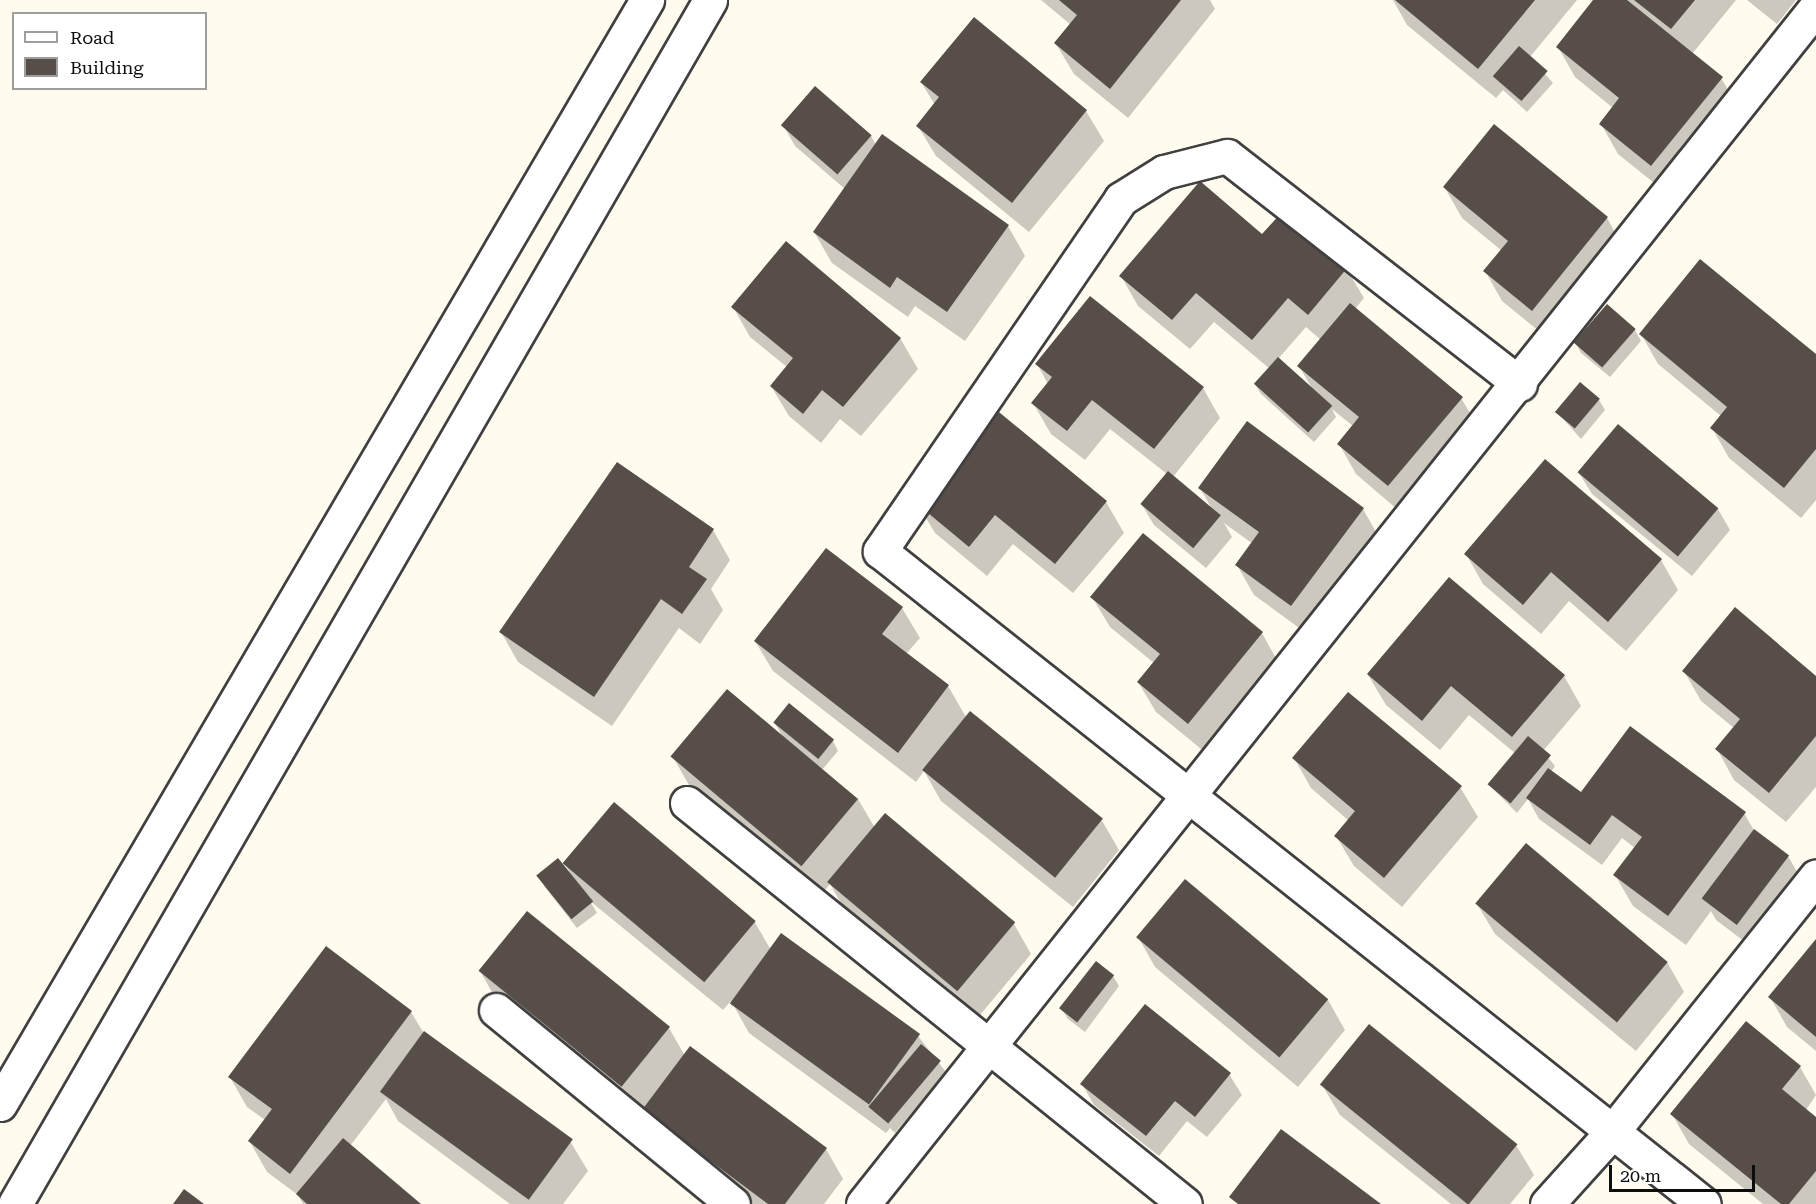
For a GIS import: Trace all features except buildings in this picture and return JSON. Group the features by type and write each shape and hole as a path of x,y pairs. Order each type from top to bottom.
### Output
{"street":[{"path":"0,1104 647,0"},
{"path":"15,1204 710,0"},
{"path":"863,1204 1520,384 1816,8"},
{"path":"1520,384 1227,156 1164,172 1121,199 880,551 1704,1204"},
{"path":"687,803 1185,1204"},
{"path":"1547,1204 1612,1132 1816,876"},
{"path":"496,1010 733,1204"}]}
